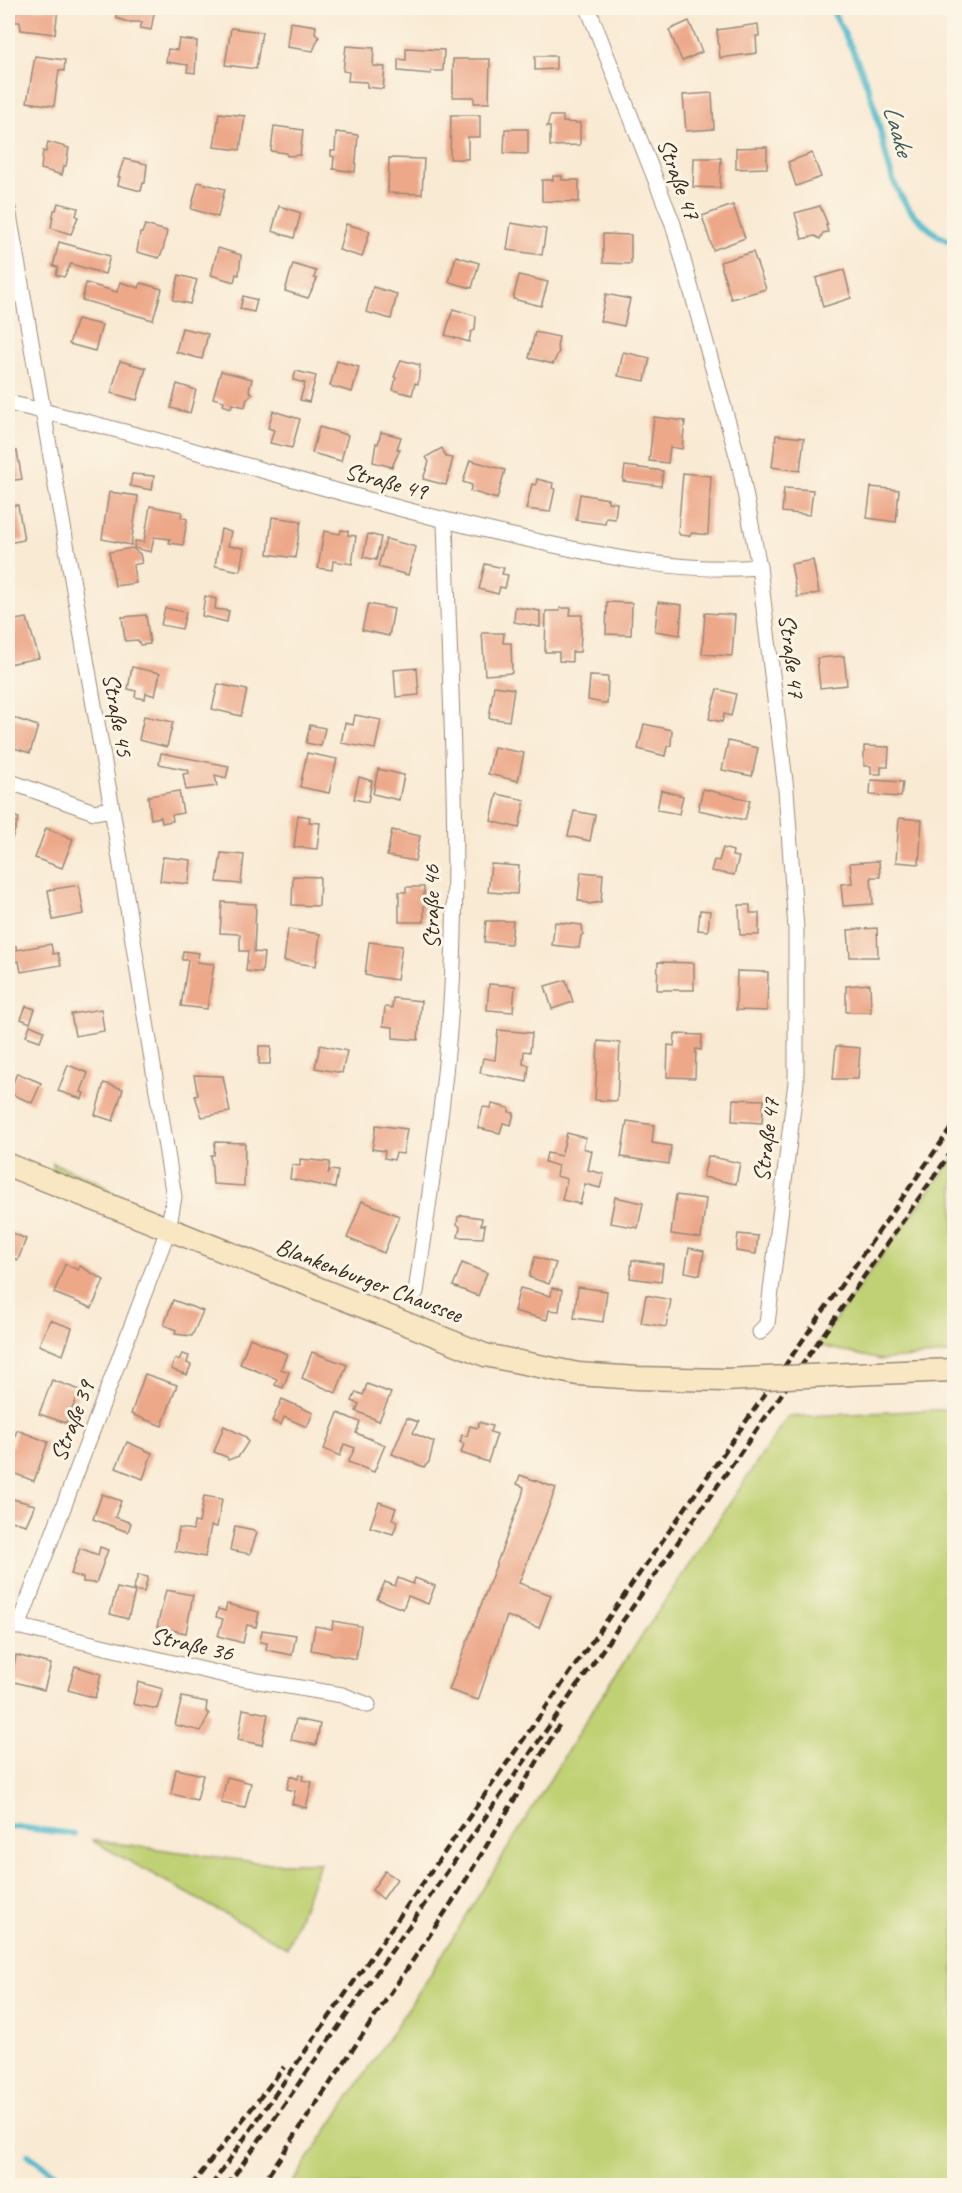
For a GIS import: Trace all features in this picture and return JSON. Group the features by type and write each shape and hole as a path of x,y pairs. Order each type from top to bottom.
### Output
{"main road":[{"name":"Blankenburger Chaussee","path":"8,1165 485,1355 578,1374 637,1378 725,1380 954,1370"}],"street":[{"name":"Straße 47","path":"588,8 674,224 740,466 759,567 786,790 796,929 796,1082 766,1324 760,1332"},
{"name":"Straße 45","path":"8,209 41,410 112,809 174,1197 168,1230"},
{"name":"Straße 49","path":"8,403 445,520 604,556 715,571 759,567"},
{"name":"Straße 46","path":"416,1292 443,1100 453,964 454,830 445,520"},
{"path":"8,781 94,812 112,809"},
{"name":"Straße 39","path":"13,1626 168,1230"},
{"name":"Straße 36","path":"13,1626 230,1676 342,1695 368,1705"}],"green space":[{"path":"954,1157 954,1353 881,1360 817,1345"},
{"path":"53,1163 99,1182 119,1197 117,1199 54,1173"},
{"path":"954,1409 954,2185 291,2185 430,1975 592,1711 787,1417"},
{"path":"91,1840 262,1863 320,1863 287,1948"}],"building":[{"path":"13,8 58,9 55,34 21,30 20,22 15,22"},
{"path":"117,8 155,8 151,30 140,28 142,22 128,22 116,18"},
{"path":"689,21 702,52 682,61 669,30"},
{"path":"290,22 316,26 315,34 319,37 313,51 287,47"},
{"path":"758,24 757,53 720,58 717,30"},
{"path":"231,28 262,32 256,69 225,65"},
{"path":"179,39 197,41 195,73 187,72 188,65 166,62 168,49 177,50"},
{"path":"346,46 374,48 373,66 385,67 383,89 367,87 367,82 348,81 349,72 343,71"},
{"path":"406,48 444,50 443,71 431,71 431,74 398,71 398,59 406,60"},
{"path":"35,56 65,60 64,71 59,70 54,106 27,102"},
{"path":"535,56 556,56 556,69 535,70"},
{"path":"453,59 490,59 489,103 474,103 474,97 453,97"},
{"path":"712,93 714,129 686,131 683,95"},
{"path":"219,113 245,116 240,150 214,147"},
{"path":"451,115 480,115 480,137 468,137 468,159 450,159"},
{"path":"550,116 563,116 563,122 580,123 580,145 550,146 550,127 547,127"},
{"path":"274,126 303,130 300,155 287,156 286,153 271,151"},
{"path":"505,129 528,129 528,154 504,153"},
{"path":"336,132 358,135 355,172 333,169 334,157 331,156 331,151 335,151"},
{"path":"48,142 69,148 62,175 41,169 43,151 46,152"},
{"path":"767,147 767,168 736,169 736,148"},
{"path":"812,153 821,177 796,186 788,162"},
{"path":"389,158 424,159 422,194 388,193"},
{"path":"694,158 721,158 720,188 693,187"},
{"path":"124,159 147,164 145,183 141,191 118,185"},
{"path":"553,176 562,176 562,180 579,180 579,202 542,201 542,180 553,180"},
{"path":"198,182 225,189 218,217 191,209"},
{"path":"58,203 78,208 76,216 78,217 71,234 51,228 54,210"},
{"path":"733,205 745,238 713,250 702,216"},
{"path":"279,206 301,213 294,238 272,231"},
{"path":"820,206 828,225 826,225 828,232 823,233 820,239 815,236 802,239 795,213"},
{"path":"511,223 546,229 542,255 507,250"},
{"path":"346,224 370,231 362,257 339,250"},
{"path":"145,225 167,231 159,258 137,252 140,233"},
{"path":"603,234 631,235 631,264 603,263"},
{"path":"59,242 110,256 105,274 71,264 64,277 56,275 58,267 53,266"},
{"path":"218,248 241,255 239,275 236,274 234,282 211,275"},
{"path":"753,252 766,289 731,299 720,262"},
{"path":"456,256 479,263 472,288 449,282"},
{"path":"293,264 316,271 314,278 317,279 308,298 285,291"},
{"path":"844,270 851,298 823,307 816,278"},
{"path":"179,275 197,280 190,304 173,300"},
{"path":"519,275 548,282 541,306 513,299"},
{"path":"120,282 139,288 141,283 162,289 153,320 82,300 86,283 117,292"},
{"path":"373,287 397,294 391,319 366,312"},
{"path":"606,294 630,299 624,326 600,321"},
{"path":"243,296 257,300 254,312 240,309"},
{"path":"453,309 476,316 475,330 471,332 469,342 445,335"},
{"path":"77,319 102,325 95,351 69,344"},
{"path":"182,328 208,334 202,359 176,352"},
{"path":"535,332 559,337 557,347 559,351 553,364 529,358"},
{"path":"623,352 650,358 645,381 618,376"},
{"path":"401,360 420,365 418,384 415,383 412,395 393,390 396,378 394,377"},
{"path":"120,361 146,368 137,400 111,393"},
{"path":"337,361 359,367 352,392 330,386"},
{"path":"221,371 252,379 249,391 253,394 247,399 245,407 232,404 231,408 223,405 224,401 213,398"},
{"path":"296,371 316,376 309,402 300,400 305,383 293,380"},
{"path":"177,384 196,390 190,413 171,408"},
{"path":"273,411 300,419 292,448 270,443 274,430 268,428"},
{"path":"654,417 685,421 682,449 670,447 668,463 649,461"},
{"path":"319,427 348,435 341,461 312,453"},
{"path":"381,432 401,437 397,449 400,449 392,467 373,462 376,443 378,444"},
{"path":"776,435 804,438 800,471 772,467"},
{"path":"442,448 446,457 453,458 446,485 423,479 429,462 426,457"},
{"path":"17,451 22,479 8,481 8,453"},
{"path":"470,460 505,470 497,499 470,491 472,485 463,482"},
{"path":"625,466 663,471 661,486 623,481"},
{"path":"683,473 711,476 708,535 692,533 689,536 680,535 678,532"},
{"path":"132,474 154,476 152,490 130,486"},
{"path":"537,479 553,483 552,488 555,489 550,512 526,509 532,484 536,485"},
{"path":"871,487 899,490 896,522 867,518"},
{"path":"784,488 813,490 810,515 782,512"},
{"path":"109,492 138,496 131,545 102,539"},
{"path":"580,494 617,503 615,519 606,518 605,524 576,520"},
{"path":"18,505 24,540 8,543 8,506"},
{"path":"150,506 182,512 181,517 187,519 183,545 169,543 170,539 154,537 151,552 134,548 135,541 144,542"},
{"path":"272,517 301,521 295,558 268,554"},
{"path":"221,529 231,532 228,546 244,548 240,571 215,566"},
{"path":"341,530 348,531 348,535 356,536 352,564 333,561 332,570 318,568 324,531 340,534"},
{"path":"368,534 381,537 376,560 363,557"},
{"path":"386,539 416,547 408,575 378,567"},
{"path":"132,548 140,554 142,563 133,565 136,583 115,586 109,552"},
{"path":"813,560 819,593 797,597 791,564"},
{"path":"485,564 504,568 502,574 508,575 505,588 500,587 498,594 479,589"},
{"path":"205,596 216,599 215,609 229,611 227,622 202,616"},
{"path":"607,602 632,603 631,635 606,634"},
{"path":"658,602 682,605 680,635 655,631"},
{"path":"368,604 394,609 389,636 362,630"},
{"path":"515,607 540,611 540,627 514,622"},
{"path":"165,608 186,612 182,629 161,625"},
{"path":"560,608 571,608 570,615 582,615 580,652 572,652 572,662 559,661 559,652 545,652 546,611 560,611"},
{"path":"705,613 735,615 732,656 702,654"},
{"path":"146,615 150,644 140,645 138,640 125,641 122,617"},
{"path":"27,618 39,658 8,664 8,621"},
{"path":"482,633 504,633 503,643 511,643 512,673 485,675"},
{"path":"844,656 847,685 820,688 817,658"},
{"path":"132,667 160,673 155,696 146,693 145,699 135,697 136,691 128,689"},
{"path":"417,668 419,695 396,697 394,670"},
{"path":"590,676 608,677 607,704 588,700"},
{"path":"218,684 247,690 241,716 212,709"},
{"path":"494,686 514,689 509,721 489,718"},
{"path":"717,689 736,694 731,716 724,714 722,722 709,719"},
{"path":"355,715 381,720 375,749 341,743 345,723 353,725"},
{"path":"8,716 38,726 30,753 8,746"},
{"path":"144,716 173,722 167,747 139,740"},
{"path":"644,724 672,730 671,745 667,747 665,756 638,749"},
{"path":"310,725 325,728 321,746 306,743"},
{"path":"728,741 758,748 752,776 722,770"},
{"path":"864,746 889,747 888,767 881,767 881,774 871,774 871,766 864,766"},
{"path":"494,747 524,753 518,781 488,774"},
{"path":"161,753 229,766 226,778 215,775 217,786 186,790 183,774 189,773 188,770 159,764"},
{"path":"307,753 337,759 329,793 300,787"},
{"path":"378,769 404,775 399,800 373,794"},
{"path":"359,777 372,781 368,802 354,799"},
{"path":"871,780 903,782 901,797 870,795"},
{"path":"703,789 750,800 745,820 698,810"},
{"path":"661,790 683,796 679,814 657,810"},
{"path":"179,791 183,813 172,815 173,821 162,823 161,817 151,819 148,796"},
{"path":"497,794 525,800 519,828 491,821"},
{"path":"574,811 595,815 590,841 568,836"},
{"path":"8,815 19,818 8,850"},
{"path":"298,815 310,817 309,822 320,823 317,849 294,847"},
{"path":"899,818 922,820 919,864 896,862"},
{"path":"46,828 73,839 62,868 35,858"},
{"path":"392,830 420,836 415,861 387,856"},
{"path":"723,848 733,851 732,856 739,857 734,875 711,871 714,860 719,861"},
{"path":"221,853 244,855 241,884 217,882"},
{"path":"163,857 191,860 189,884 160,881"},
{"path":"879,861 880,877 871,877 873,904 843,906 841,884 852,883 850,863"},
{"path":"491,864 519,866 517,894 488,892"},
{"path":"581,872 603,874 601,902 589,904 578,900"},
{"path":"293,876 320,877 319,906 292,905"},
{"path":"79,885 84,914 53,920 48,890"},
{"path":"406,887 424,887 424,922 399,922 399,892 406,892"},
{"path":"222,902 256,904 254,952 264,953 262,973 246,971 248,951 240,951 240,934 220,933"},
{"path":"739,905 750,905 750,913 759,913 759,935 740,935"},
{"path":"700,910 710,911 708,931 698,930"},
{"path":"486,921 513,921 511,944 484,942"},
{"path":"555,922 582,925 583,934 579,948 552,945"},
{"path":"877,928 878,957 850,957 848,930"},
{"path":"288,929 320,934 316,966 284,961"},
{"path":"369,942 402,946 397,980 365,975"},
{"path":"51,944 53,954 58,953 61,965 21,972 19,961 8,963 8,947 16,946 17,950"},
{"path":"183,951 199,953 197,962 214,964 207,1009 181,1006 188,960 182,960"},
{"path":"658,962 694,963 694,990 657,990"},
{"path":"737,971 768,972 767,1011 736,1010"},
{"path":"566,980 573,1002 552,1009 545,986"},
{"path":"489,984 515,986 513,1012 487,1010"},
{"path":"870,984 871,1012 846,1012 846,986"},
{"path":"393,998 421,1001 418,1040 393,1038 393,1027 383,1026 385,1007 392,1008"},
{"path":"26,1006 35,1009 30,1023 21,1019"},
{"path":"101,1009 104,1031 75,1036 71,1014"},
{"path":"30,1025 44,1031 40,1041 26,1036"},
{"path":"498,1030 532,1033 530,1052 524,1051 523,1064 529,1065 527,1082 480,1073 483,1058 495,1060"},
{"path":"675,1034 702,1035 701,1050 696,1049 695,1078 667,1077 668,1045 674,1046"},
{"path":"598,1041 620,1043 617,1101 595,1100"},
{"path":"320,1045 347,1051 342,1073 315,1068"},
{"path":"259,1046 271,1046 270,1064 259,1064"},
{"path":"836,1046 860,1048 858,1079 833,1079"},
{"path":"68,1065 88,1073 81,1092 84,1093 82,1099 58,1091"},
{"path":"17,1073 41,1083 32,1103 9,1093"},
{"path":"194,1075 223,1076 230,1112 202,1117 195,1096 198,1095"},
{"path":"104,1083 123,1089 113,1121 95,1115"},
{"path":"733,1099 764,1100 762,1123 732,1121"},
{"path":"492,1104 509,1108 509,1112 514,1113 511,1125 503,1123 500,1133 478,1128 483,1107 491,1108"},
{"path":"627,1121 654,1125 652,1143 671,1146 669,1164 621,1157"},
{"path":"376,1125 407,1129 403,1154 396,1153 394,1160 384,1158 385,1151 372,1149"},
{"path":"567,1133 586,1138 583,1148 592,1151 588,1170 604,1174 600,1188 585,1184 580,1204 562,1200 567,1179 556,1176 558,1166 545,1162 547,1153 561,1156"},
{"path":"215,1142 245,1143 244,1186 213,1184 211,1155 214,1155"},
{"path":"708,1156 740,1163 736,1184 703,1177"},
{"path":"300,1159 330,1162 328,1174 330,1170 338,1171 335,1188 290,1179 292,1165 300,1166"},
{"path":"676,1195 706,1199 701,1238 671,1234"},
{"path":"615,1197 643,1203 638,1228 610,1223"},
{"path":"362,1201 399,1216 384,1253 347,1238"},
{"path":"462,1215 482,1218 481,1225 485,1225 483,1238 458,1237 460,1227 457,1224 458,1217"},
{"path":"8,1231 26,1239 18,1260 8,1256"},
{"path":"738,1234 758,1236 756,1254 736,1251"},
{"path":"689,1248 704,1251 700,1275 685,1272"},
{"path":"535,1257 556,1263 549,1284 529,1277"},
{"path":"632,1260 663,1264 661,1282 630,1278"},
{"path":"462,1263 487,1273 478,1296 453,1286"},
{"path":"65,1264 78,1270 80,1266 104,1280 92,1308 54,1293"},
{"path":"578,1287 607,1291 603,1322 574,1318"},
{"path":"520,1288 551,1296 552,1288 562,1290 559,1311 549,1310 547,1320 514,1311"},
{"path":"646,1295 671,1300 666,1327 641,1323"},
{"path":"173,1300 203,1311 192,1336 175,1334 176,1330 164,1325"},
{"path":"50,1320 72,1328 63,1355 39,1345"},
{"path":"250,1338 287,1354 281,1369 289,1372 283,1388 275,1385 277,1379 240,1364"},
{"path":"312,1352 347,1365 336,1393 302,1378"},
{"path":"182,1354 189,1356 187,1363 191,1365 187,1375 171,1369 175,1359 179,1360"},
{"path":"145,1374 177,1385 162,1426 131,1414"},
{"path":"52,1380 80,1390 66,1423 39,1414"},
{"path":"367,1384 391,1393 379,1421 356,1411 359,1404 352,1401 356,1392 363,1395"},
{"path":"282,1399 313,1413 307,1427 284,1417 281,1425 272,1421"},
{"path":"338,1413 360,1422 356,1433 385,1445 374,1472 348,1462 355,1448 344,1444 340,1456 324,1449"},
{"path":"407,1418 418,1422 413,1433 434,1442 429,1462 424,1467 392,1454"},
{"path":"479,1422 492,1426 490,1432 497,1434 488,1462 461,1453 464,1444 460,1442 462,1435 467,1436 470,1426 478,1428"},
{"path":"224,1426 246,1437 248,1442 239,1456 228,1460 227,1457 214,1452"},
{"path":"17,1430 48,1442 34,1481 8,1471 8,1456"},
{"path":"127,1442 152,1453 143,1479 116,1468"},
{"path":"520,1475 556,1488 519,1583 551,1595 539,1628 507,1616 478,1700 449,1690 522,1496 524,1487 517,1484"},
{"path":"102,1494 121,1501 115,1517 131,1523 128,1532 93,1519"},
{"path":"204,1496 222,1499 217,1527 211,1526 205,1557 175,1551 179,1528 193,1530 194,1522 199,1523"},
{"path":"9,1498 35,1505 26,1525 8,1520"},
{"path":"379,1502 396,1508 392,1519 398,1521 393,1534 370,1527"},
{"path":"235,1526 254,1530 257,1533 250,1554 230,1550"},
{"path":"100,1547 108,1550 96,1583 83,1582 83,1578 71,1574 80,1548 98,1555"},
{"path":"138,1575 148,1577 144,1592 133,1590"},
{"path":"398,1578 413,1584 415,1578 435,1586 428,1604 408,1596 403,1609 377,1599 385,1582 395,1586"},
{"path":"117,1588 135,1592 128,1619 110,1614"},
{"path":"166,1590 193,1595 186,1633 157,1627"},
{"path":"227,1604 259,1612 256,1627 247,1625 243,1643 218,1636 223,1619 216,1617 218,1609 225,1611"},
{"path":"333,1621 361,1626 356,1659 311,1650 315,1626 332,1629"},
{"path":"262,1630 296,1635 292,1655 266,1650 267,1643 260,1642"},
{"path":"16,1655 51,1664 44,1690 11,1681"},
{"path":"75,1666 101,1674 95,1698 68,1690"},
{"path":"138,1682 163,1689 157,1709 133,1704"},
{"path":"182,1697 207,1702 206,1711 209,1714 201,1731 175,1725"},
{"path":"243,1709 268,1714 262,1745 238,1740"},
{"path":"296,1719 320,1724 316,1745 291,1740"},
{"path":"176,1769 203,1775 197,1800 171,1794"},
{"path":"299,1774 303,1776 302,1780 312,1782 306,1808 292,1804 295,1791 287,1789 290,1776 298,1779"},
{"path":"227,1777 251,1783 245,1808 221,1803"},
{"path":"385,1871 397,1879 383,1899 372,1890"}],"waterway":[{"name":"Laake","path":"831,8 864,76 889,166 901,197 911,211 931,230 954,242"},
{"path":"8,1826 74,1834"},
{"path":"8,2139 13,2144"},
{"path":"28,2155 71,2186"}],"railway":[{"path":"211,2186 954,1124"},
{"path":"227,2186 954,1148"},
{"path":"261,2186 458,1893 561,1722"},
{"path":"191,2186 284,2067"}]}
